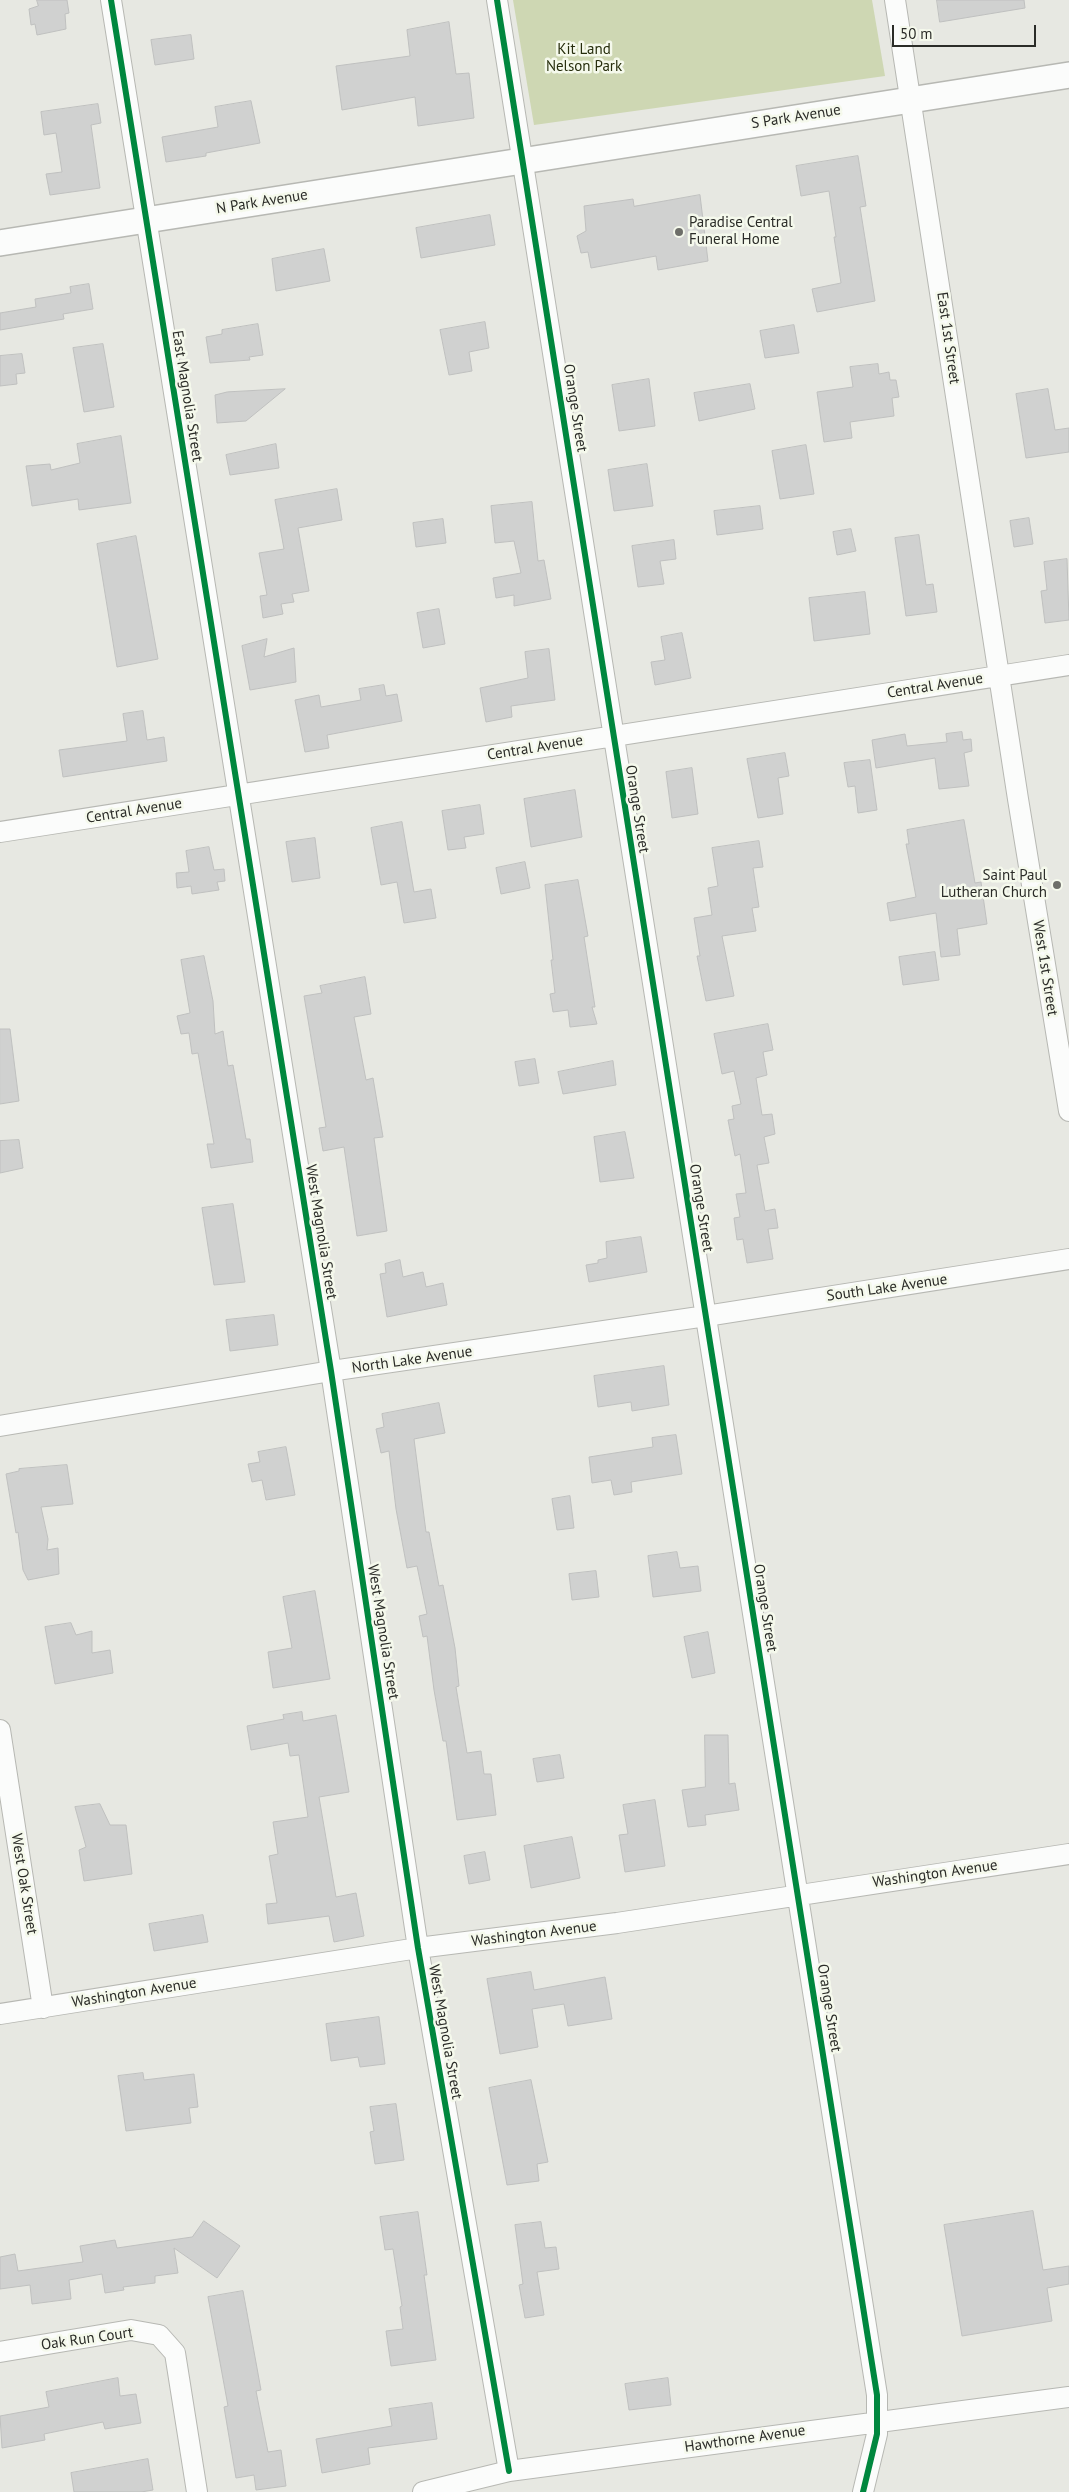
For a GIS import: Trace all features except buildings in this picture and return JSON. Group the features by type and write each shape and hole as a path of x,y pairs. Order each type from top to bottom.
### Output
{"main road":[{"name":"S Park Avenue","path":"523,160 1069,75"},
{"name":"N Park Avenue","path":"0,243 523,160"}],"street":[{"name":"East Magnolia Street","path":"111,0 238,796"},
{"name":"Orange Street","path":"497,0 877,2395 878,2421 875,2448 863,2492"},
{"name":"East 1st Street","path":"895,0 999,676"},
{"name":"Central Avenue","path":"0,832 1069,665"},
{"name":"West 1st Street","path":"999,676 1069,1111"},
{"name":"West Magnolia Street","path":"238,796 331,1371 418,1948 509,2471"},
{"name":"South Lake Avenue","path":"706,1316 1069,1259"},
{"name":"North Lake Avenue","path":"0,1426 331,1371 706,1316"},
{"name":"West Oak Street","path":"0,1730 43,2008"},
{"name":"Washington Avenue","path":"0,2014 418,1948 617,1923 1069,1854"},
{"name":"Oak Run Court","path":"0,2352 131,2330 159,2335 174,2353 197,2492"},
{"name":"Hawthorne Avenue","path":"423,2492 509,2471 1069,2397"}],"green space":[{"name":"Kit Land Nelson Park","path":"513,0 872,0 885,76 534,125"}],"cycle path":[{"path":"111,0 331,1371 418,1948 509,2471"},
{"path":"497,0 877,2395 877,2434 863,2492"}],"place":[{"name":"Paradise Central Funeral Home","path":"679,232"},
{"name":"Saint Paul Lutheran Church","path":"1057,885"}]}
